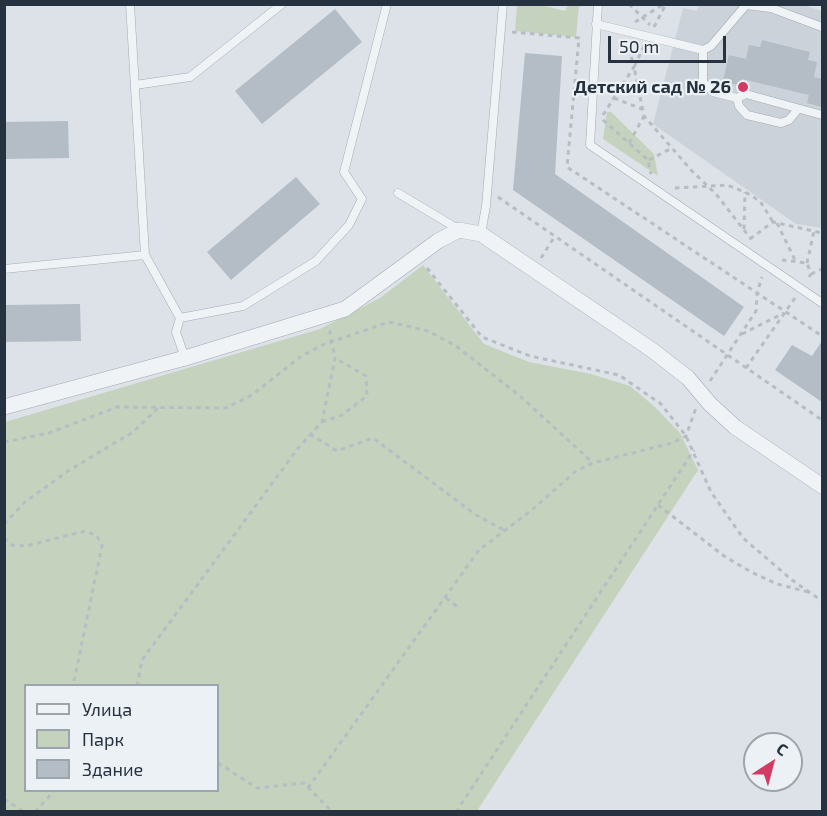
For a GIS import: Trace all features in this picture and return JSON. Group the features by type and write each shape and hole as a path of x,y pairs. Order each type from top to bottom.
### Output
{"street":[{"path":"4,407 185,358 345,309 418,256 459,230 481,234 671,364 688,378 710,404 735,427 822,486"}],"lane":[{"path":"130,4 146,255 180,318 176,332 185,358"},
{"path":"135,85 190,77 282,4"},
{"path":"180,318 243,306 316,261 349,225 362,199 344,172 387,4"},
{"path":"481,234 486,206 503,4"},
{"path":"598,4 590,145 822,303"},
{"path":"596,24 652,32 704,50 711,46 746,5 771,8 822,27"},
{"path":"704,50 703,81 713,92 737,98 746,94 822,115"},
{"path":"737,98 739,106 747,115 781,123 789,120 798,110"},
{"path":"398,193 459,230"},
{"path":"4,269 146,255"}],"path":[{"path":"629,4 643,18 652,32"},
{"path":"665,4 623,29 644,116 709,188 756,245"},
{"path":"665,4 634,67 601,118 648,160 653,188 709,188 727,185 760,201 775,222 796,262"},
{"path":"512,32 513,23"},
{"path":"614,98 642,109"},
{"path":"629,143 644,116"},
{"path":"648,160 672,148"},
{"path":"744,230 745,192"},
{"path":"497,196 822,420"},
{"path":"750,239 775,222 822,233"},
{"path":"807,263 814,231"},
{"path":"534,270 555,236"},
{"path":"418,256 482,337 530,356 620,375 661,404 686,436 711,492 743,538 822,601"},
{"path":"727,355 756,310 757,293 766,265"},
{"path":"811,274 822,269"},
{"path":"757,293 822,336"},
{"path":"740,335 786,312"},
{"path":"746,368 786,312"},
{"path":"322,422 335,358 326,314"},
{"path":"4,442 49,433 117,407 226,408 252,395 300,357 332,341 389,322 428,331 456,346 520,396 593,463"},
{"path":"137,684 142,660 310,434 322,422 342,415 367,396 366,376 335,358"},
{"path":"4,524 25,502 68,471 133,432 159,407"},
{"path":"310,434 337,451 373,438 476,515 505,530"},
{"path":"308,788 479,550 533,509 576,471 593,463 672,443 686,436"},
{"path":"456,812 694,450"},
{"path":"658,505 724,555 751,572 777,584 811,593"},
{"path":"4,538 12,545 26,546 85,531 97,536 102,546 73,684"},
{"path":"446,598 459,608"},
{"path":"219,764 257,788 304,783 332,812"},
{"path":"35,812 53,792"},
{"path":"4,799 24,812"}],"shaded area":[{"name":"Детский сад № 26","path":"699,4 799,4 822,11 822,228 796,224 653,124 683,8 697,11"}],"green space":[{"path":"517,5 541,5 565,11 568,5 579,5 576,37 515,31"},
{"path":"607,112 611,112 654,154 658,176 603,139"},
{"path":"423,265 484,344 529,362 591,374 630,386 655,407 680,433 698,470 477,811 5,812 5,422 320,329 380,298"}],"building":[{"path":"335,9 362,42 262,124 235,91"},
{"path":"762,40 810,52 808,60 817,62 814,77 822,79 822,107 807,103 809,95 742,79 741,86 723,81 729,55 746,59 749,45 760,47"},
{"path":"525,53 562,56 555,174 744,307 724,336 513,190"},
{"path":"68,121 69,158 4,159 4,122"},
{"path":"296,177 320,204 231,280 207,252"},
{"path":"80,304 81,341 4,342 4,305"},
{"path":"822,341 822,402 775,370 792,345 812,356"}],"place":[{"name":"Детский сад № 26","path":"743,87"}]}
